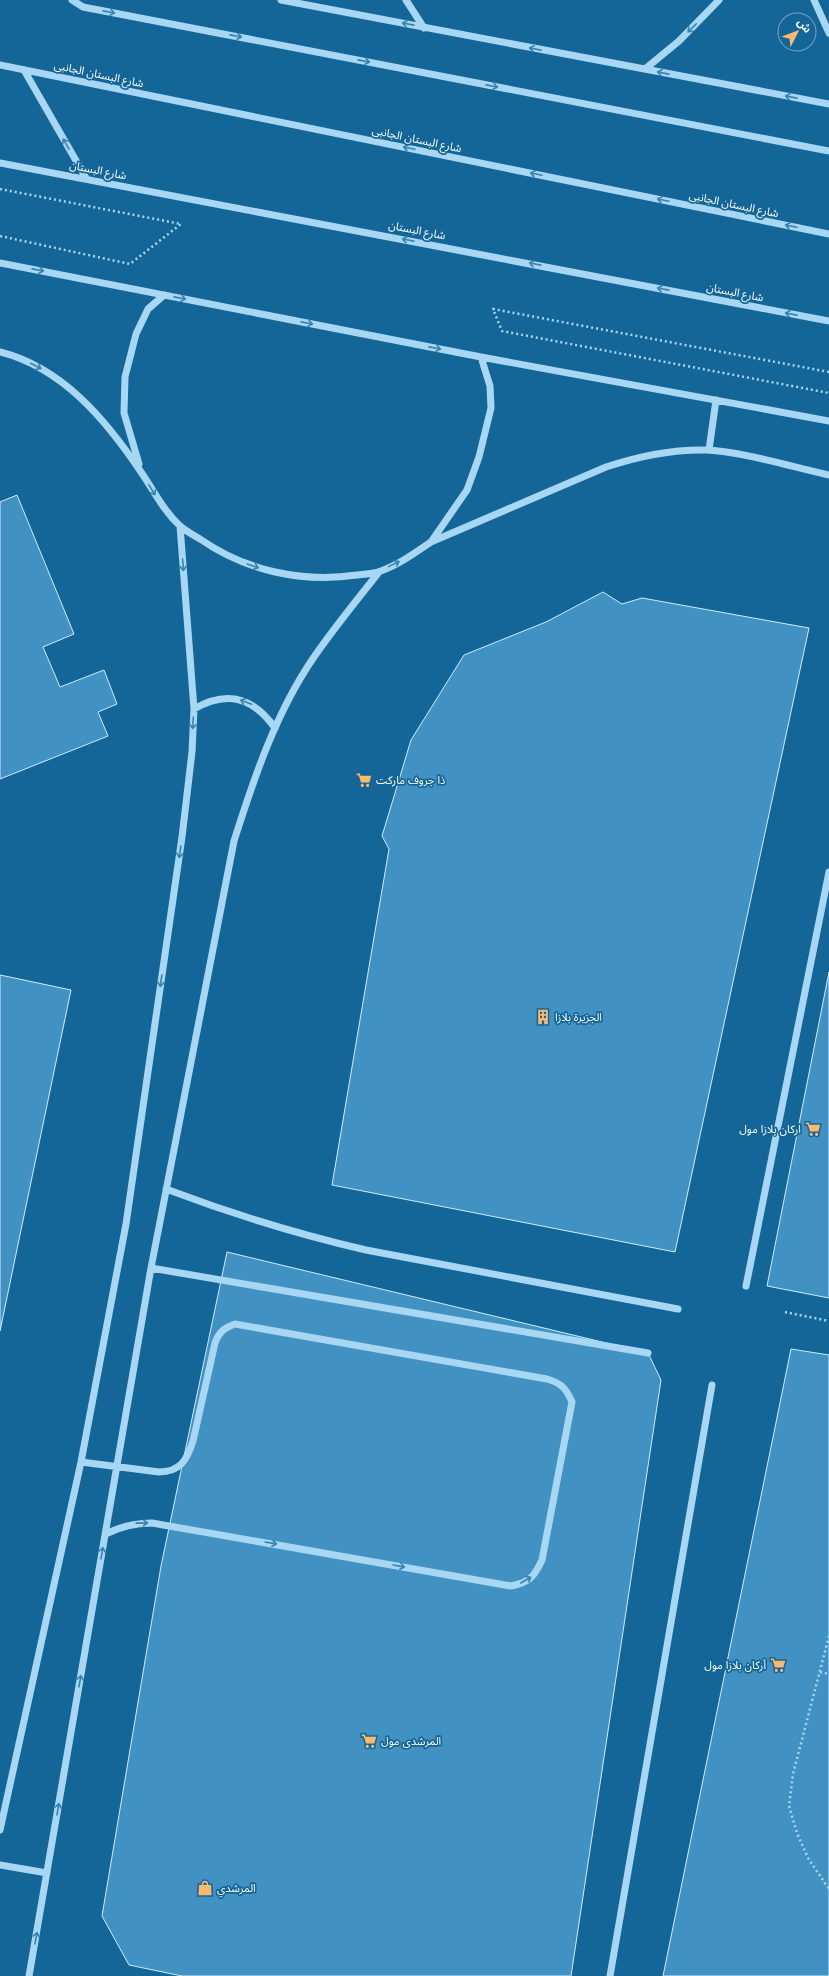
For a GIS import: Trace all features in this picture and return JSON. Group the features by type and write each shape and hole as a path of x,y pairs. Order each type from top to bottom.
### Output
{"street":[{"path":"72,0 83,7 829,151"},
{"path":"281,0 829,104"},
{"path":"406,0 424,28"},
{"path":"645,70 679,41 720,0"},
{"path":"814,0 829,33"},
{"name":"شارع البستان الجانبى","path":"0,65 829,234"},
{"path":"24,70 86,178"},
{"name":"شارع البستان","path":"0,163 86,178 829,321"},
{"path":"0,263 481,357 829,420"},
{"path":"143,475 132,444 124,413 125,377 136,334 148,309 164,295"},
{"path":"0,352 17,356 51,374 78,395 102,419 124,446 159,502 180,526 215,550 254,567 295,576 337,578 379,572 410,556 431,542 606,467 631,458 658,453 709,450 739,455 829,475"},
{"path":"431,542 467,490 479,457 491,408 490,386 481,357"},
{"path":"709,450 716,400"},
{"path":"0,1830 81,1462 126,1224 182,837 192,752 194,709 180,526"},
{"path":"29,1976 151,1268 234,841 249,792 275,728 313,657 379,572"},
{"path":"194,709 207,701 223,698 238,700 253,705 266,715 275,728"},
{"path":"746,1286 829,872"},
{"path":"166,1189 215,1208 315,1238 678,1309"},
{"path":"151,1268 648,1353"},
{"path":"81,1462 172,1472 182,1464 190,1452 218,1334 226,1327 235,1324 547,1379 558,1382 567,1389 572,1402 542,1560 535,1574 524,1583 511,1586 152,1523 136,1523 120,1527 106,1534"},
{"path":"610,1976 712,1385"},
{"path":"0,1865 47,1873"}],"path":[{"path":"0,189 181,224 130,264 46,244 0,236"},
{"path":"829,372 493,309 502,331 829,393"},
{"path":"785,1312 829,1320"},
{"path":"829,1636 792,1774 789,1806 797,1833 808,1858 829,1889"},
{"path":"820,1672 829,1674"}],"building":[{"path":"17,495 74,634 43,647 60,687 104,670 117,704 98,712 108,736 0,779 0,502"},
{"name":"الجزيرة بلازا","path":"603,592 622,604 642,598 809,628 675,1252 332,1185 389,849 382,836 411,740 464,655 546,622"},
{"name":"اركان بلازا مول","path":"829,972 829,1298 767,1286"},
{"path":"0,975 71,990 0,1331"},
{"name":"المرشدى مول","path":"227,1252 648,1353 661,1380 571,1976 182,1976 129,1965 102,1916 161,1566"},
{"name":"أركان بلازا مول","path":"791,1349 829,1355 829,1976 663,1976"}],"place":[{"name":"ذا جروف ماركت","path":"364,780"},
{"name":"الجزيرة بلازا","path":"543,1017"},
{"name":"اركان بلازا مول","path":"813,1129"},
{"name":"أركان بلازا مول","path":"778,1665"},
{"name":"المرشدى مول","path":"369,1741"},
{"name":"المرشدي","path":"205,1888"}]}
